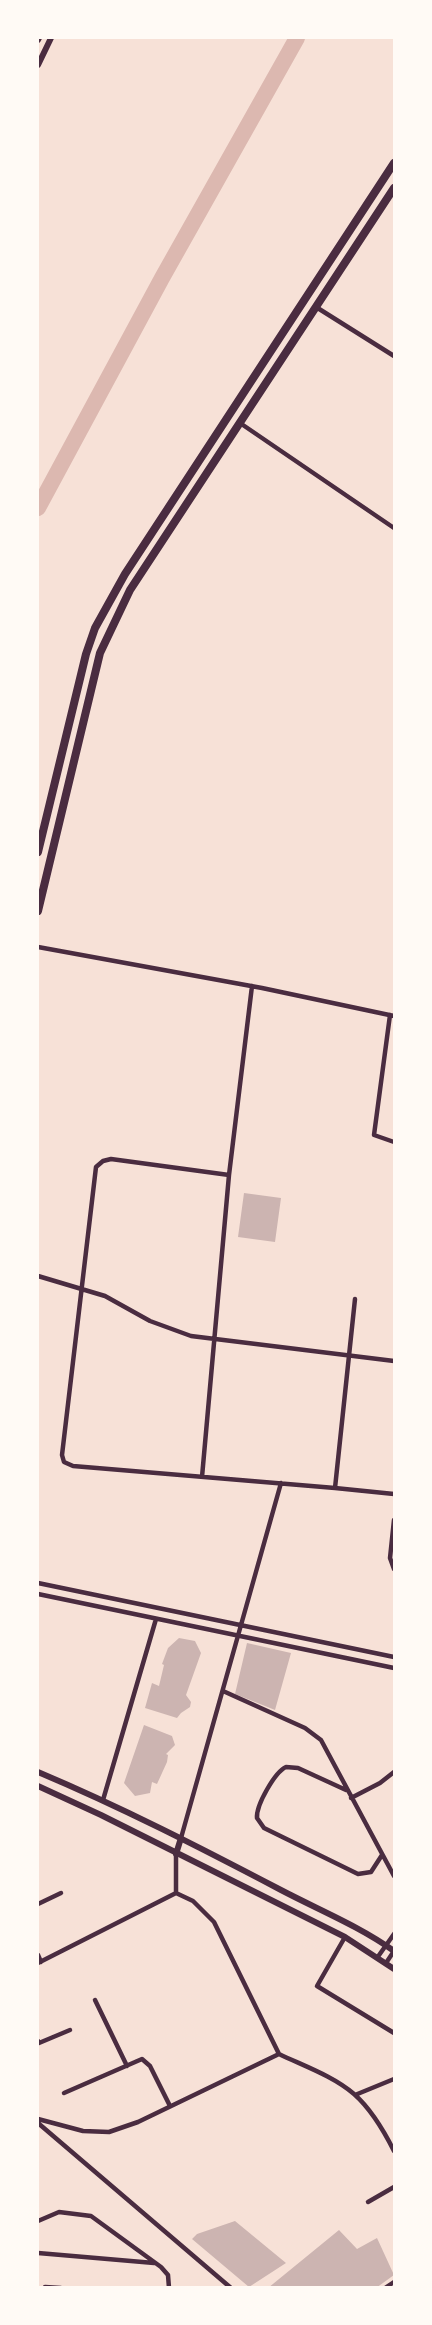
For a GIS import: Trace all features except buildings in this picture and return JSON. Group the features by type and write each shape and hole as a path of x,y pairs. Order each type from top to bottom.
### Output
{"highway":[{"path":"38,852 86,654 95,628 125,574 394,163"},
{"path":"38,911 100,653 130,590 394,188"}],"main road":[{"path":"38,65 51,38"},
{"path":"38,1772 103,1800 181,1838 347,1923 394,1951"},
{"path":"38,1786 101,1815 345,1937 394,1969"},
{"path":"176,1854 181,1838"}],"street":[{"path":"316,307 394,356"},
{"path":"240,423 394,528"},
{"path":"38,947 252,986 392,1015 374,1135 394,1142"},
{"path":"202,1477 229,1175 252,986"},
{"path":"229,1175 111,1159 99,1164 94,1171 83,1288 62,1455 64,1462 73,1466 394,1494"},
{"path":"38,1276 83,1288 115,1301 164,1327 191,1336 394,1361"},
{"path":"335,1488 355,1299"},
{"path":"181,1838 281,1483"},
{"path":"394,1520 390,1558 394,1569"},
{"path":"38,1584 394,1657"},
{"path":"38,1594 394,1668"},
{"path":"103,1800 156,1619"},
{"path":"223,1691 311,1731 324,1746 394,1876"},
{"path":"346,1790 298,1768 286,1767 277,1773 258,1810 257,1818 264,1828 358,1874 371,1872 382,1855"},
{"path":"351,1798 380,1783 394,1772"},
{"path":"176,1854 176,1893"},
{"path":"38,1904 61,1893"},
{"path":"38,1955 39,1962 176,1893"},
{"path":"176,1893 193,1901 214,1922 279,2054 334,2080 355,2095 380,2126 394,2151"},
{"path":"377,1958 394,1934"},
{"path":"345,1937 317,1986 394,2032"},
{"path":"386,1963 394,1951"},
{"path":"94,2000 127,2066"},
{"path":"38,2041 39,2043 70,2030"},
{"path":"38,2119 83,2131 109,2132 138,2122 279,2054"},
{"path":"64,2093 142,2060 150,2066 170,2106"},
{"path":"355,2095 394,2079"},
{"path":"38,2123 231,2288"},
{"path":"368,2202 394,2187"},
{"path":"38,2221 59,2212 91,2216 155,2263 168,2275 169,2288"},
{"path":"38,2253 155,2263"},
{"path":"385,2288 394,2282"},
{"path":"45,2287 61,2288"}],"waterway":[{"path":"38,508 162,278 297,38"}]}
